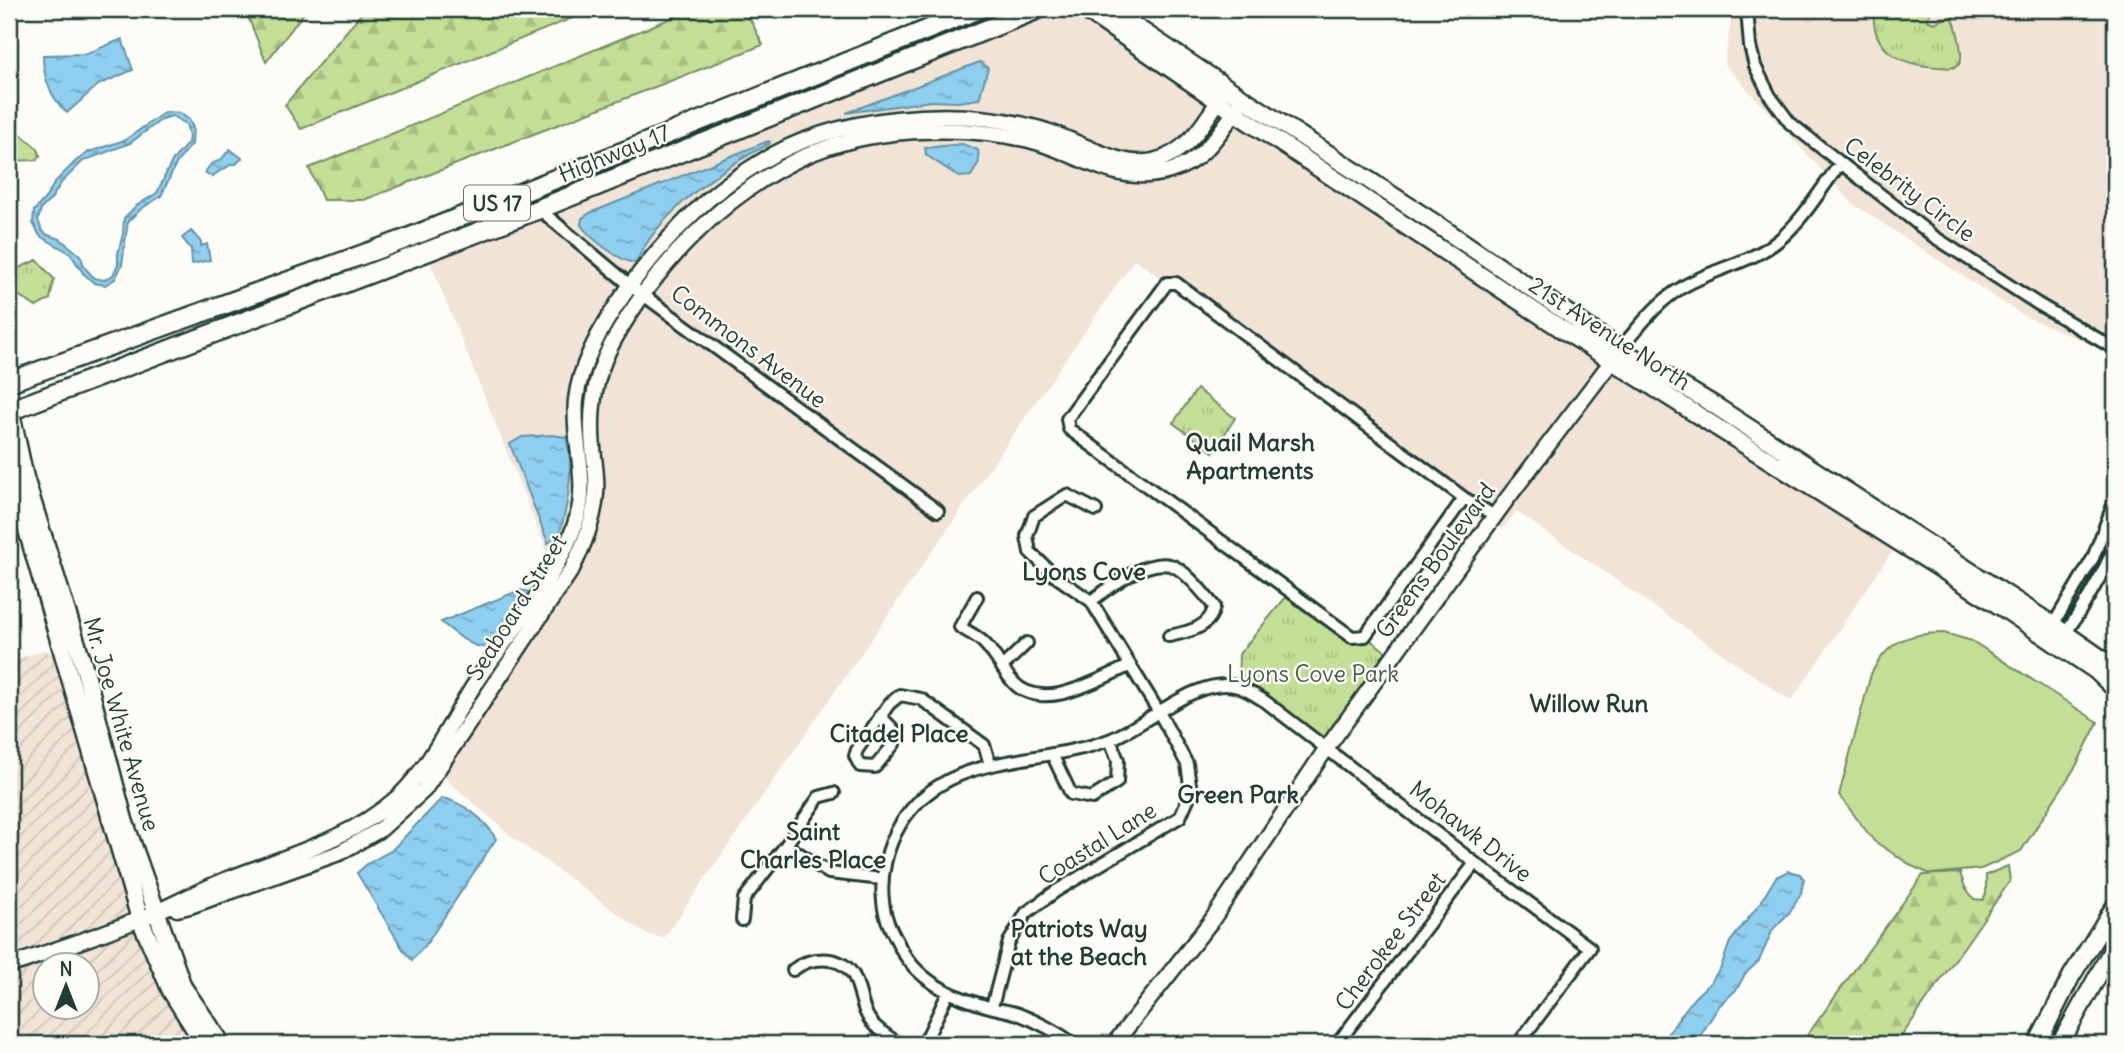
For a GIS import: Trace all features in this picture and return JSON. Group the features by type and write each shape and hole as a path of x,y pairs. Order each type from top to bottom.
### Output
{"highway":[{"name":"Highway 17","path":"9,382 403,240 979,9"},
{"name":"Highway 17","path":"9,408 539,209 1038,9"}],"main road":[{"name":"21st Avenue North","path":"1084,9 1222,94"},
{"name":"21st Avenue North","path":"1109,9 1239,106 1616,355 2115,668"},
{"path":"1132,9 1134,26"},
{"name":"Mr. Joe White Avenue","path":"9,408 25,478 24,524 85,670 124,820 183,987 222,1044"},
{"name":"Mr. Joe White Avenue","path":"9,468 140,919 171,991 204,1044"},
{"name":"21st Avenue North","path":"2057,633 2115,689"},
{"path":"2039,1044 2072,975 2115,905"},
{"path":"2060,1044 2115,944"}],"street":[{"name":"Celebrity Circle","path":"1747,9 1752,56 1770,96 1790,123 1933,236 2038,304 2115,349"},
{"name":"Seaboard Street","path":"637,290 672,235 712,196 763,161 797,145 872,122 918,116 963,117 1042,129 1123,162 1137,163 1167,157 1182,149 1222,94"},
{"name":"Seaboard Street","path":"9,966 140,919 219,883 339,836 364,823 401,794 440,741 566,548 578,517 582,493 575,438 577,387 609,316 668,263 712,218 745,191 800,158 834,146 921,130 958,130 1031,141 1071,154 1114,173 1147,176 1188,165 1219,137 1239,106"},
{"name":"Greens Boulevard","path":"1114,1044 1212,920 1326,749 1495,516 1649,314 1682,287 1746,259 1778,241 1814,200 1840,164"},
{"name":"Commons Avenue","path":"539,209 637,290 938,510"},
{"path":"1464,498 1365,636 1352,637 1069,429 1067,419 1167,284 1176,284 1464,498 1495,516"},
{"path":"1096,510 1067,495 1034,516 1027,536 1030,552 1055,576 1091,601 1121,579 1153,565 1172,565 1196,585 1214,606 1212,616 1202,625 1186,633 1169,636"},
{"path":"2057,633 2093,558 2115,500"},
{"path":"2057,633 2100,578 2115,545"},
{"path":"977,597 960,627 983,642 1014,683 1024,691 1038,696 1052,696 1129,666"},
{"name":"Coastal Lane","path":"992,1007 1009,942 1026,913 1056,891 1180,817 1191,792 1187,764 1160,713 1091,601"},
{"path":"1002,667 1027,643"},
{"path":"1074,1044 1055,1030 1016,1013 948,993 919,975 902,953 887,921 882,879 891,840 918,800 951,778 990,764 1052,754 1110,740 1196,690 1213,686 1238,686 1266,702 1326,749"},
{"path":"880,716 893,729 894,744 875,767 860,766 855,756 857,750 880,716 889,704 900,695 921,699 984,745 990,764"},
{"path":"1052,754 1071,794 1091,798 1117,782 1118,760 1110,740"},
{"name":"Mohawk Drive","path":"1326,749 1590,948 1518,1044"},
{"path":"742,920 744,899 819,797 834,793"},
{"path":"786,845 829,873 882,879"},
{"name":"Cherokee Street","path":"1338,1044 1475,863"},
{"path":"793,970 802,963 813,960 837,962 852,973 866,1015 873,1025 899,1044"},
{"path":"924,1044 948,993"}],"shaded area":[{"path":"1038,9 1084,9 1890,539 1893,550 1791,701 1516,511 1503,529 1135,259 664,938 646,934 511,836 437,771 561,586 426,252"},
{"path":"1733,9 2115,9 2115,355 2022,315 1852,203 1724,64"},
{"path":"44,650 85,670 162,939 222,1044 9,1044 9,662"}],"green space":[{"path":"245,9 307,9 266,62"},
{"path":"365,9 594,9 301,129 285,105"},
{"path":"693,9 745,9 763,45 364,200 323,200 309,168"},
{"path":"1874,9 1932,9 1927,20 1934,23 1952,16 1958,33 1961,60 1959,64 1949,68 1924,66 1900,59 1883,45 1877,36"},
{"path":"16,130 38,149 40,156 36,160 9,161 9,132"},
{"path":"37,260 54,279 50,299 36,307 17,294 9,276 12,271"},
{"path":"1197,389 1235,418 1213,452 1173,423"},
{"name":"Lyons Cove Park","path":"1290,592 1351,637 1365,636 1393,657 1326,749 1238,686 1239,654"},
{"path":"1944,633 1972,641 2098,722 2076,766 2021,851 1981,869 1930,874 1874,841 1839,795 1871,674 1878,663 1884,654 1900,641 1919,635"},
{"path":"2008,866 2010,881 1896,1044 1801,1044 1923,875 1960,873 1965,887 1974,899 1983,900 1986,894 1986,875"}],"water":[{"path":"122,39 133,70 98,85 67,113 49,87 44,72 43,55 86,54"},
{"path":"980,62 988,68 979,99 958,102 931,101 846,113"},
{"path":"165,112 180,113 189,120 193,128 192,144 177,162 161,196 128,221 122,265 115,279 105,285 94,283 83,273 70,253 40,236 33,223 34,211 55,182 76,161 89,152 125,140","holes":["172,116 186,124 188,143 172,161 157,193 136,206 124,218 118,264 113,275 104,280 94,278 85,268 80,255 60,239 42,231 38,220 41,209 83,161 130,143 162,119"]},
{"path":"768,141 769,144 712,179 675,210 659,227 636,263 629,262 606,248 581,225 582,218 590,213"},
{"path":"962,144 978,150 979,162 971,176 959,177 926,155 925,148"},
{"path":"230,149 242,158 236,164 231,164 212,177 205,172 211,164 221,160"},
{"path":"191,231 201,242 201,246 207,244 210,260 192,264 191,249 182,238"},
{"path":"522,437 566,437 570,475 565,513 558,538 548,543 510,444"},
{"path":"520,590 530,592 490,647 470,643 441,622"},
{"path":"442,798 458,803 473,813 496,839 425,946 412,960 357,873 392,850"},
{"path":"1788,871 1800,874 1804,879 1801,893 1789,913 1773,929 1759,961 1745,974 1737,989 1719,1006 1695,1044 1660,1044 1694,998 1710,983 1721,967 1730,942 1761,902 1776,877"}],"waterway":[{"path":"9,839 16,837"}],"district":[{"name":"Quail Marsh Apartments","path":"1250,456"},
{"name":"Lyons Cove","path":"1084,571"},
{"name":"Willow Run","path":"1589,703"},
{"name":"Citadel Place","path":"899,733"},
{"name":"Green Park","path":"1238,794"},
{"name":"Saint Charles Place","path":"813,845"},
{"name":"Patriots Way at the Beach","path":"1079,942"}]}
